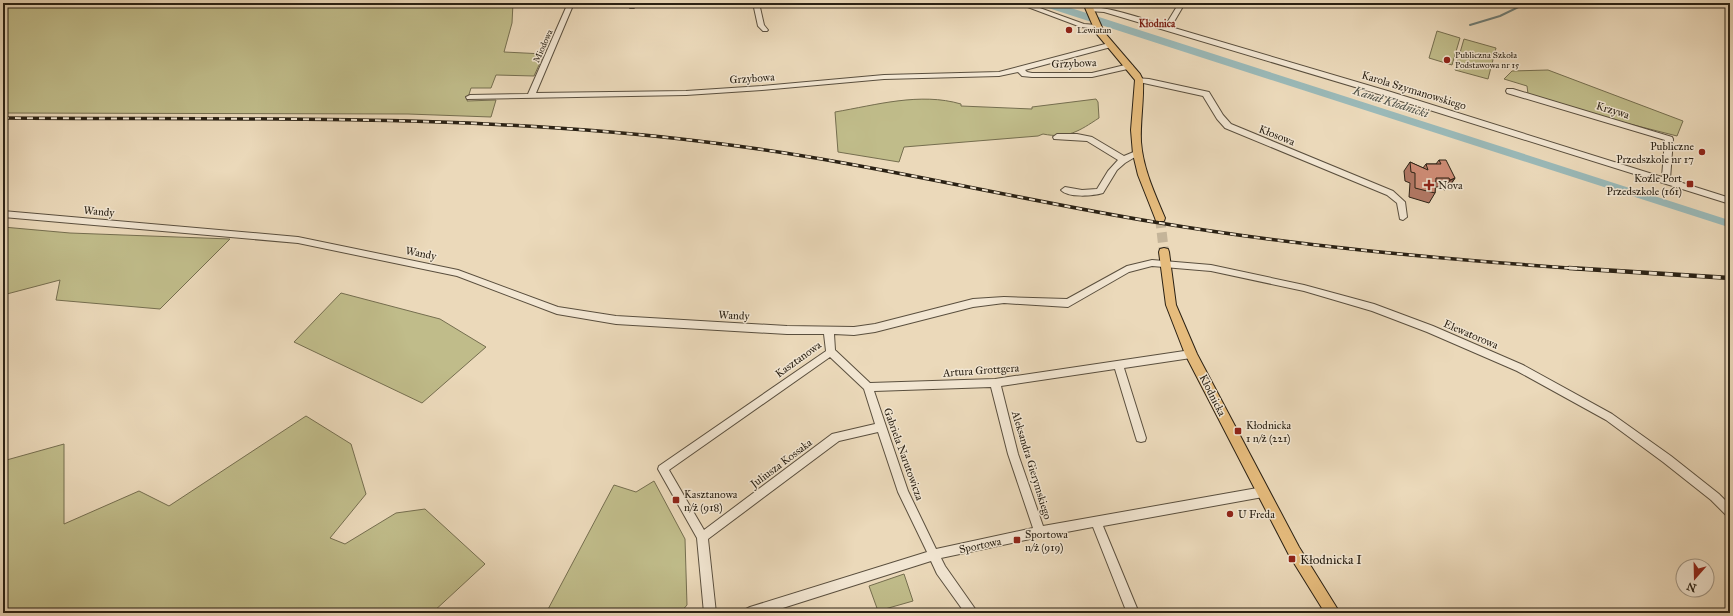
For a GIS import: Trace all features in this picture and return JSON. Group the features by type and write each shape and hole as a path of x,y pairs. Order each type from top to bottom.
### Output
{"main road":[{"path":"1089,9 1096,26 1109,45 1129,66 1139,80 1136,154 1144,180 1160,218"},
{"name":"Kłodnicka","path":"1164,252 1171,305 1191,354 1262,492 1294,550 1332,613"}],"street":[{"name":"Miodowa","path":"531,96 571,3"},
{"path":"756,3 761,26 764,30"},
{"path":"1020,3 1084,26 1096,26"},
{"path":"1167,28 1182,3"},
{"name":"Karola Szymanowskiego","path":"1089,9 1105,10 1396,96 1730,201"},
{"name":"Grzybowa","path":"470,97 734,91 863,78 999,74 1109,45"},
{"name":"Grzybowa","path":"1020,69 1025,74 1032,75 1092,75 1129,66"},
{"name":"Kłosowa","path":"1139,80 1206,94 1220,117 1228,126 1390,193 1401,202 1403,217"},
{"name":"Krzywa","path":"1510,91 1669,139 1666,180"},
{"path":"1057,137 1077,137 1089,139 1123,160"},
{"path":"1065,190 1094,194 1100,191 1109,173 1123,160 1136,154"},
{"name":"Wandy","path":"3,214 298,240 458,273 557,310 616,320 829,332"},
{"name":"Kasztanowa","path":"710,613 702,537 663,469 831,352 829,332 875,328 973,303 989,301 1068,303 1127,269 1152,263 1165,264"},
{"name":"Elewatorowa","path":"1165,264 1211,268 1304,288 1381,311 1430,329 1520,368 1609,417 1667,459 1715,497 1730,512"},
{"name":"Gabriela Narutowicza","path":"831,352 868,387 903,492 941,570 972,613"},
{"name":"Artura Grottgera","path":"868,387 995,383 1191,354"},
{"path":"1118,365 1141,438"},
{"name":"Aleksandra Gierymskiego","path":"995,383 1013,454 1040,532"},
{"name":"Juliusza Kossaka","path":"702,537 836,437 881,427"},
{"name":"Sportowa","path":"750,613 933,555 1040,532 1262,492"},
{"path":"1096,522 1133,613"}],"shaded area":[{"path":"3,3 513,3 512,23 504,52 544,54 534,76 496,75 491,88 471,88 467,101 496,100 491,117 408,114 3,113"},
{"path":"1437,31 1460,38 1452,65 1429,58"},
{"path":"1464,39 1496,48 1488,79 1455,70"},
{"path":"1548,70 1683,121 1677,136 1618,121 1528,94 1527,86 1504,79 1512,71"},
{"path":"914,99 945,101 961,104 961,106 1032,109 1032,107 1096,99 1098,102 1099,118 1085,127 1066,135 1043,134 1038,136 904,147 899,162 838,152 835,112 882,103"},
{"path":"3,227 70,233 230,239 160,309 56,300 60,280 3,295"},
{"path":"341,293 440,319 486,347 422,403 294,342"},
{"path":"306,416 351,444 366,494 330,538 345,544 396,513 425,509 485,564 432,613 3,613 3,461 64,444 64,524 139,491 169,506"},
{"path":"654,481 685,539 687,605 680,613 546,613 614,485 636,492"},
{"path":"904,574 913,601 878,611 869,586"}],"building":[{"path":"1439,160 1446,160 1455,178 1450,180 1449,178 1436,178 1435,193 1415,188 1415,173 1411,172 1410,162 1428,170 1426,164 1441,164"}],"waterway":[{"name":"Kanał Kłodnicki","path":"1044,3 1730,224"},
{"path":"1470,25 1500,16 1527,3"}],"tunnel":[{"path":"1160,218 1164,252"}],"railway":[{"path":"3,118 267,119 443,122 531,126 618,133 706,142 819,159 1098,212 1261,238 1368,251 1572,268"},
{"path":"1572,268 1730,278"},
{"path":"1572,268 1583,269"}],"place":[{"name":"Lewiatan","path":"1069,30"},
{"name":"Publiczna Szkoła Podstawowa nr 15","path":"1447,60"},
{"name":"Publiczne Przedszkole nr 17","path":"1702,152"},
{"name":"Koźle Port Przedszkole (161)","path":"1690,184"},
{"name":"Nova","path":"1429,185"},
{"name":"Kłodnicka 1 n/ż (221)","path":"1238,431"},
{"name":"Kasztanowa n/ż (918)","path":"676,500"},
{"name":"U Freda","path":"1230,514"},
{"name":"Sportowa n/ż (919)","path":"1017,540"},
{"name":"Kłodnicka I","path":"1292,559"}],"district":[{"name":"Kłodnica","path":"1157,23"}]}
